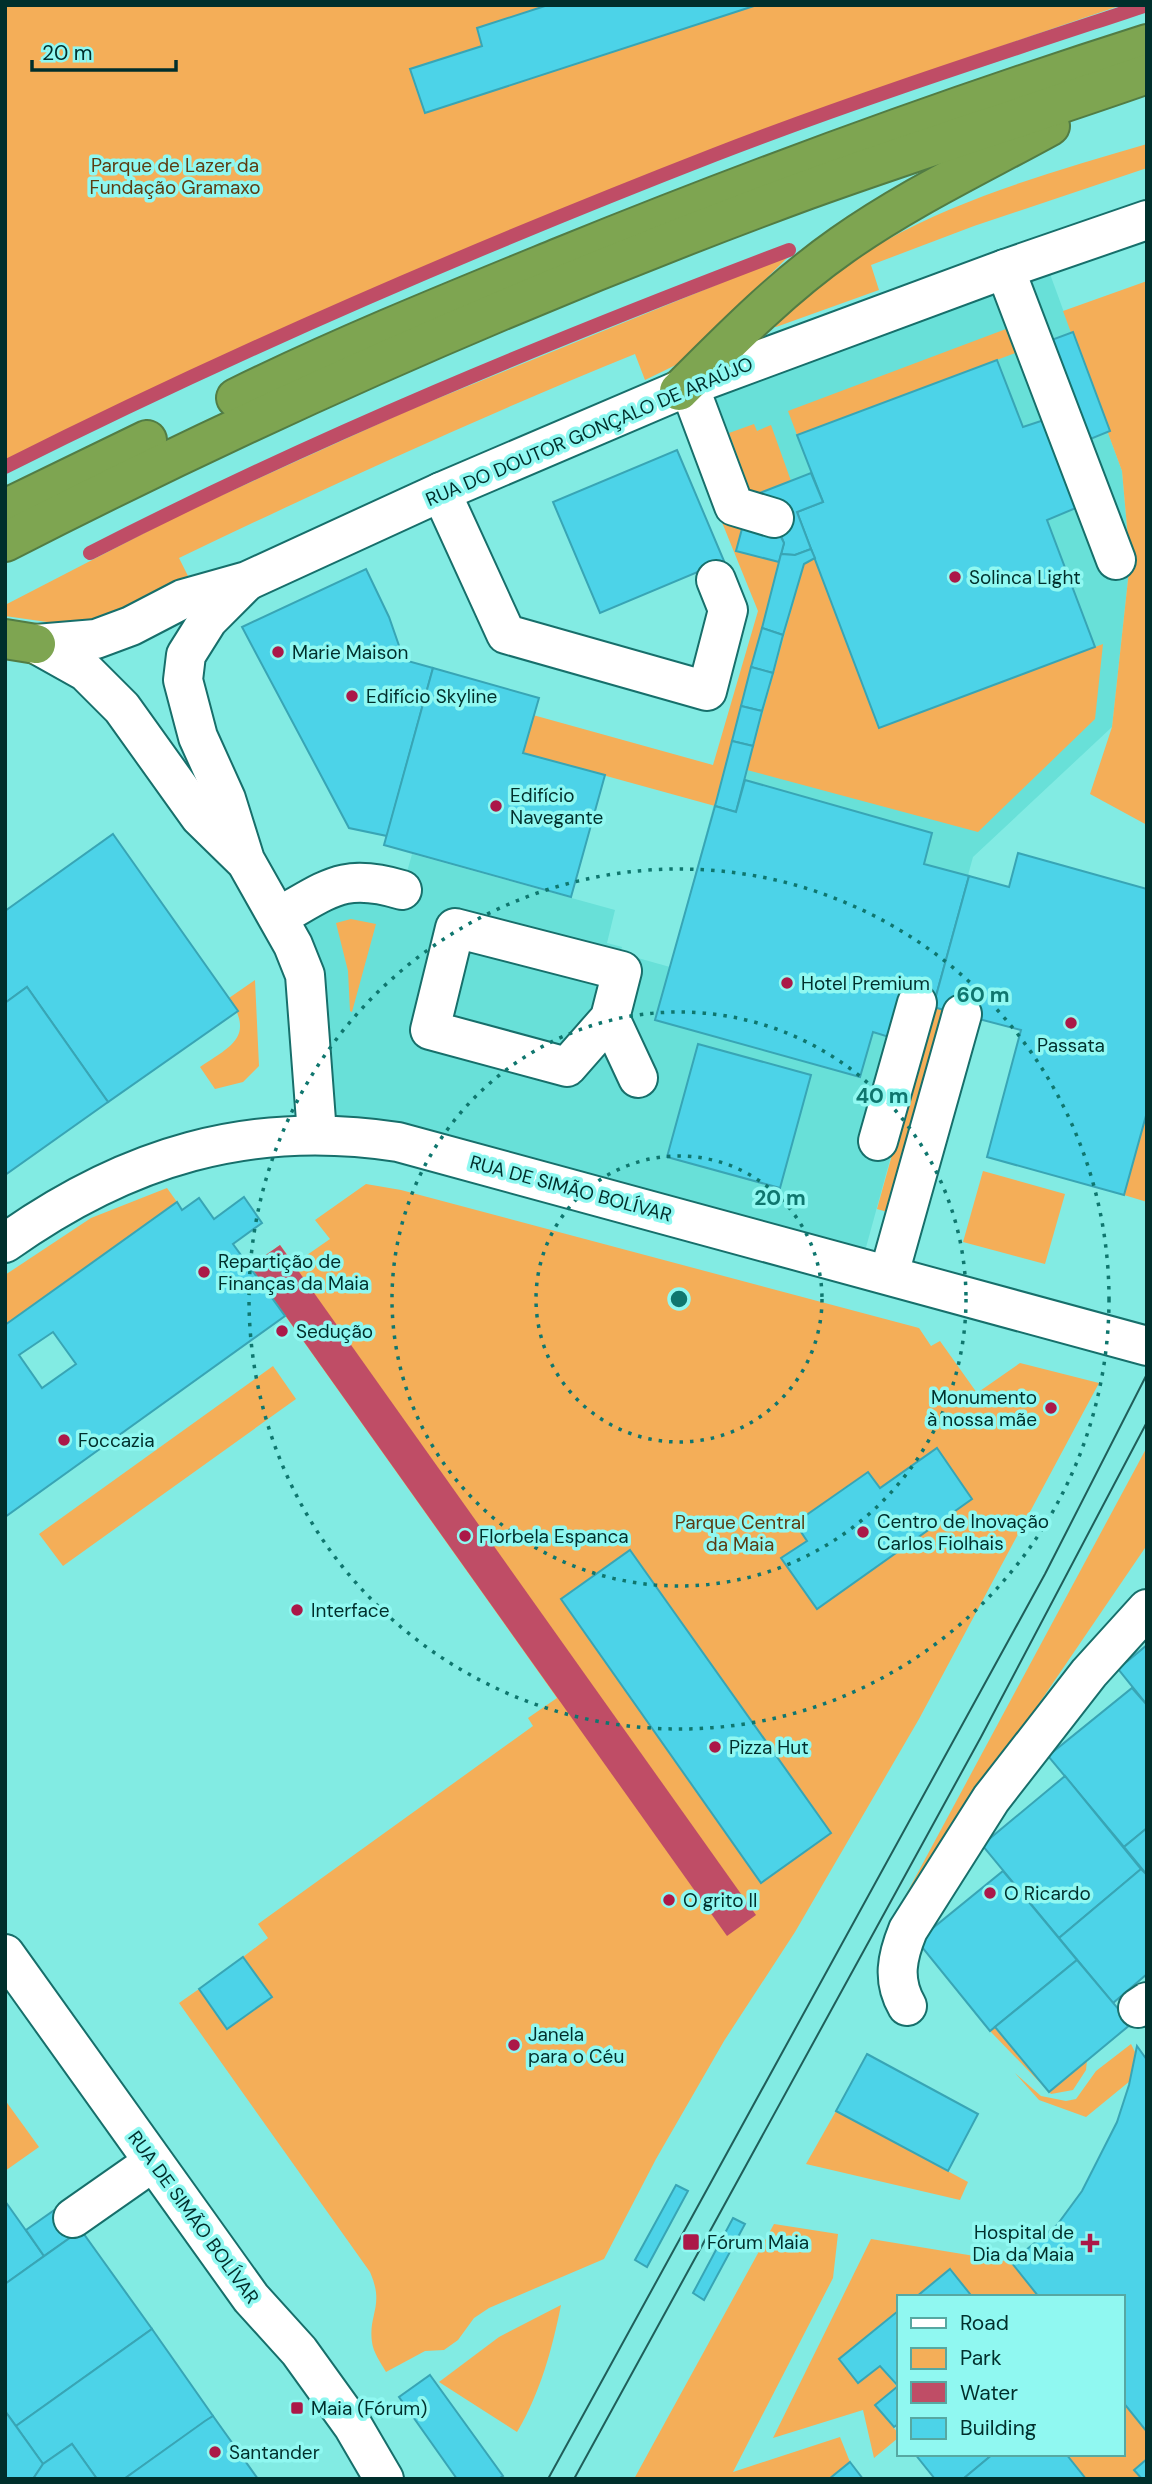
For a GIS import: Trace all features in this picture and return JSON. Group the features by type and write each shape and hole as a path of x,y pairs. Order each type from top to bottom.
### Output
{"highway":[{"path":"684,389 760,310 842,245 1144,65"},
{"path":"5,509 345,345 686,207 1034,80 1144,65"},
{"path":"5,542 170,457 334,381 610,265 1144,65"}],"street":[{"name":"RUA DO DOUTOR GONÇALO DE ARAÚJO","path":"21,641 96,639 131,626 183,599 247,581 441,492 684,389 1005,269 1147,220"},
{"path":"1005,269 1116,560"},
{"path":"684,389 734,506 774,518"},
{"path":"441,492 506,634 707,691 728,610 716,580"},
{"path":"247,581 208,620 186,655 183,681 198,737 226,799 245,860 278,917 305,975 317,1134"},
{"path":"21,641 86,672 122,709 200,817 245,860"},
{"path":"278,917 342,883 373,881 402,890"},
{"path":"610,1018 568,1067 430,1030 455,929 622,971 610,1018 638,1078"},
{"path":"878,1141 916,1003"},
{"path":"902,1278 975,1018"},
{"name":"RUA DE SIMÃO BOLÍVAR","path":"5,1243 52,1210 95,1186 159,1161 239,1141 317,1134 398,1142 1147,1346"},
{"path":"907,2006 900,1994 896,1972 908,1930 991,1799 1089,1673 1147,1609"},
{"name":"RUA DE SIMÃO BOLÍVAR","path":"5,1954 251,2298 299,2351 353,2427 384,2479"},
{"path":"73,2218 153,2162"}],"shaded area":[{"path":"1046,263 1122,471 1130,561 1112,727 973,857 862,1262 324,1130 292,887 333,866 357,861 407,872 412,854 615,910 607,943 622,947 620,953 670,967 779,563 736,551 673,398"}],"green space":[{"name":"Parque de Lazer da Fundação Gramaxo","path":"5,5 1122,5 837,105 555,214 277,332 5,463"},
{"path":"1147,144 1147,168 974,226 871,265 879,290 776,327 772,326 771,322 841,269 916,225 1013,185"},
{"path":"790,255 682,362 645,380 635,354 462,427 179,558 191,582 100,620 61,624 5,616 5,605 187,511 407,411"},
{"path":"1147,281 1147,825 1090,794 1112,727 1130,561 1122,471 1063,311"},
{"path":"1014,326 1023,350 797,435 788,411"},
{"path":"754,424 757,431 771,425 791,481 752,496 729,433"},
{"path":"717,510 743,525 736,551 779,562 715,806 523,753 533,715 713,765 758,611"},
{"path":"815,558 879,728 1103,644 1095,719 978,832 747,770 804,564"},
{"path":"351,919 376,924 352,1012 348,971 336,923"},
{"path":"255,980 259,1066 243,1082 215,1089 200,1067 236,1039 240,1022 229,998"},
{"path":"933,1007 951,1012 894,1214 877,1209"},
{"path":"1147,1112 1147,1202 1124,1195"},
{"path":"983,1171 1065,1194 1045,1264 963,1242"},
{"name":"Parque Central da Maia","path":"366,1184 401,1190 919,1328 931,1346 940,1341 977,1393 1020,1363 1099,1383 919,1719 795,1932 724,2041 656,2159 604,2259 489,2308 474,2318 458,2340 444,2350 425,2351 386,2372 372,2342 376,2293 370,2272 179,2003 199,1989 227,2029 272,1998 243,1957 268,1938 258,1924 533,1726 528,1718 557,1698 250,1266 280,1245 294,1264 330,1239 315,1220"},
{"path":"167,1188 177,1202 5,1325 5,1275 91,1218"},
{"path":"273,1366 296,1399 63,1566 39,1534"},
{"path":"1147,1447 1147,1545 895,1915"},
{"path":"995,2027 1049,2091 1087,2060 1086,2070 1073,2090 1051,2094 990,2031"},
{"path":"1131,2044 1135,2052 1130,2081 1086,2117 1039,2100 1015,2073 1041,2096 1066,2101 1076,2099 1096,2071"},
{"path":"5,2100 39,2147 5,2171"},
{"path":"836,2111 968,2182 960,2200 806,2164"},
{"path":"774,2224 838,2234 833,2278 733,2472 840,2437 850,2462 829,2479 634,2479"},
{"path":"871,2239 1011,2262 1037,2295 968,2295 969,2293 950,2269 918,2295 897,2295 897,2312 839,2359 858,2383 880,2366 897,2387 875,2405 897,2432 897,2439 874,2458 863,2410 773,2438"},
{"path":"561,2305 544,2371 517,2432 439,2382 499,2337"},
{"path":"1124,2403 1147,2432 1147,2459 1135,2470 1142,2479 1086,2479 1068,2456 1124,2456"}],"water":[{"path":"280,1245 756,1915 727,1936 250,1266"}],"building":[{"path":"548,5 757,5 425,113 410,69 482,46 477,28"},
{"path":"1073,332 1110,431 1083,442 1046,342"},
{"path":"997,360 1023,427 1050,418 1083,505 1047,520 1095,647 879,728 797,512 823,502 797,435"},
{"path":"677,450 724,561 600,613 553,502"},
{"path":"811,473 823,502 797,512 811,549 795,555 781,554 784,543 768,503 752,496"},
{"path":"743,525 780,535 784,543 779,562 736,551"},
{"path":"811,549 815,558 804,564 783,635 762,628 781,554 795,555"},
{"name":"Edifício Skyline","path":"366,569 389,617 404,660 433,668 387,836 349,828 242,627"},
{"path":"762,628 783,635 773,673 751,667"},
{"path":"751,667 773,673 762,711 741,706"},
{"name":"Edifício Navegante","path":"433,668 539,698 523,753 605,775 571,897 384,845"},
{"path":"741,706 762,711 753,746 732,741"},
{"path":"732,741 753,746 736,812 715,806"},
{"path":"745,780 932,833 924,864 969,876 933,1007 889,1037 873,1032 860,1077 655,1020 715,806 736,812"},
{"path":"113,834 238,1011 108,1102 27,987 5,1003 5,911"},
{"name":"Passata","path":"1018,853 1147,889 1147,1112 1124,1195 987,1157 1021,1030 933,1007 969,876 1009,887"},
{"path":"27,987 108,1102 5,1175 5,1003"},
{"path":"698,1044 811,1075 780,1188 667,1157"},
{"path":"244,1197 262,1223 233,1244 285,1316 5,1517 5,1325 177,1202 182,1210 199,1198 214,1219","holes":["53,1332 76,1364 42,1388 19,1355"]},
{"name":"Centro de Inovação Carlos Fiolhais","path":"937,1448 972,1499 817,1609 781,1558 807,1541 795,1523 868,1472 880,1488"},
{"path":"630,1550 831,1833 761,1883 561,1599"},
{"path":"1147,1645 1147,1705 1118,1669"},
{"path":"1132,1688 1147,1705 1147,1828 1124,1847 1048,1756"},
{"path":"1065,1776 1141,1869 1059,1938 982,1845"},
{"path":"1147,1828 1147,1875 1124,1847"},
{"path":"1141,1869 1147,1875 1147,1974 1113,2003 1059,1938"},
{"path":"1003,1871 1077,1960 990,2031 917,1941"},
{"path":"243,1957 272,1997 227,2029 199,1989"},
{"path":"1077,1960 1131,2024 1049,2092 995,2027"},
{"name":"Hospital de Dia da Maia","path":"1137,2046 1147,2060 1147,2432 1124,2403 1124,2295 1037,2295 1011,2262 1057,2225 1082,2191 1117,2122 1129,2085"},
{"path":"867,2054 978,2114 948,2171 836,2111"},
{"path":"676,2185 688,2191 647,2267 635,2260"},
{"path":"5,2201 44,2256 5,2284"},
{"path":"63,2204 81,2230 44,2256 26,2230"},
{"path":"733,2218 745,2224 704,2300 693,2293"},
{"path":"81,2230 152,2329 16,2426 5,2411 5,2284"},
{"path":"950,2269 970,2294 969,2295 918,2295"},
{"path":"897,2312 897,2385 880,2366 858,2383 839,2359"},
{"path":"152,2329 213,2416 124,2479 97,2479 72,2444 43,2464 16,2426"},
{"path":"430,2375 503,2476 498,2479 457,2479 399,2397"},
{"path":"897,2387 897,2425 894,2427 875,2405"},
{"path":"5,2411 43,2464 33,2479 5,2479"},
{"path":"213,2416 258,2479 124,2479 205,2421"},
{"path":"72,2444 97,2479 33,2479 43,2464"},
{"path":"917,2456 991,2456 963,2479 935,2479"},
{"path":"991,2456 1068,2456 1086,2479 963,2479"},
{"path":"1147,2459 1147,2479 1142,2479 1134,2470"},
{"path":"850,2462 863,2479 829,2479"}],"waterway":[{"path":"5,467 267,342 445,264 624,191 821,115 1147,5"},
{"path":"90,553 261,469 435,392 789,250"}],"tram line":[{"path":"548,2479 1045,1574 1147,1374"},
{"path":"574,2479 981,1737 1147,1422"}],"place":[{"name":"Solinca Light","path":"955,577"},
{"name":"Marie Maison","path":"278,652"},
{"name":"Edifício Skyline","path":"352,696"},
{"name":"Edifício Navegante","path":"496,806"},
{"name":"Hotel Premium","path":"787,983"},
{"name":"Passata","path":"1071,1023"},
{"name":"Repartição de Finanças da Maia","path":"204,1272"},
{"name":"Sedução","path":"282,1331"},
{"name":"Monumento à nossa mãe","path":"1051,1408"},
{"name":"Foccazia","path":"64,1440"},
{"name":"Centro de Inovação Carlos Fiolhais","path":"863,1532"},
{"name":"Florbela Espanca","path":"465,1536"},
{"name":"Interface","path":"297,1610"},
{"name":"Pizza Hut","path":"715,1747"},
{"name":"O Ricardo","path":"990,1893"},
{"name":"O grito II","path":"669,1900"},
{"name":"Janela para o Céu","path":"514,2045"},
{"name":"Fórum Maia","path":"691,2242"},
{"name":"Hospital de Dia da Maia","path":"1090,2243"},
{"name":"Maia (Fórum)","path":"297,2408"},
{"name":"Santander","path":"215,2452"}]}
